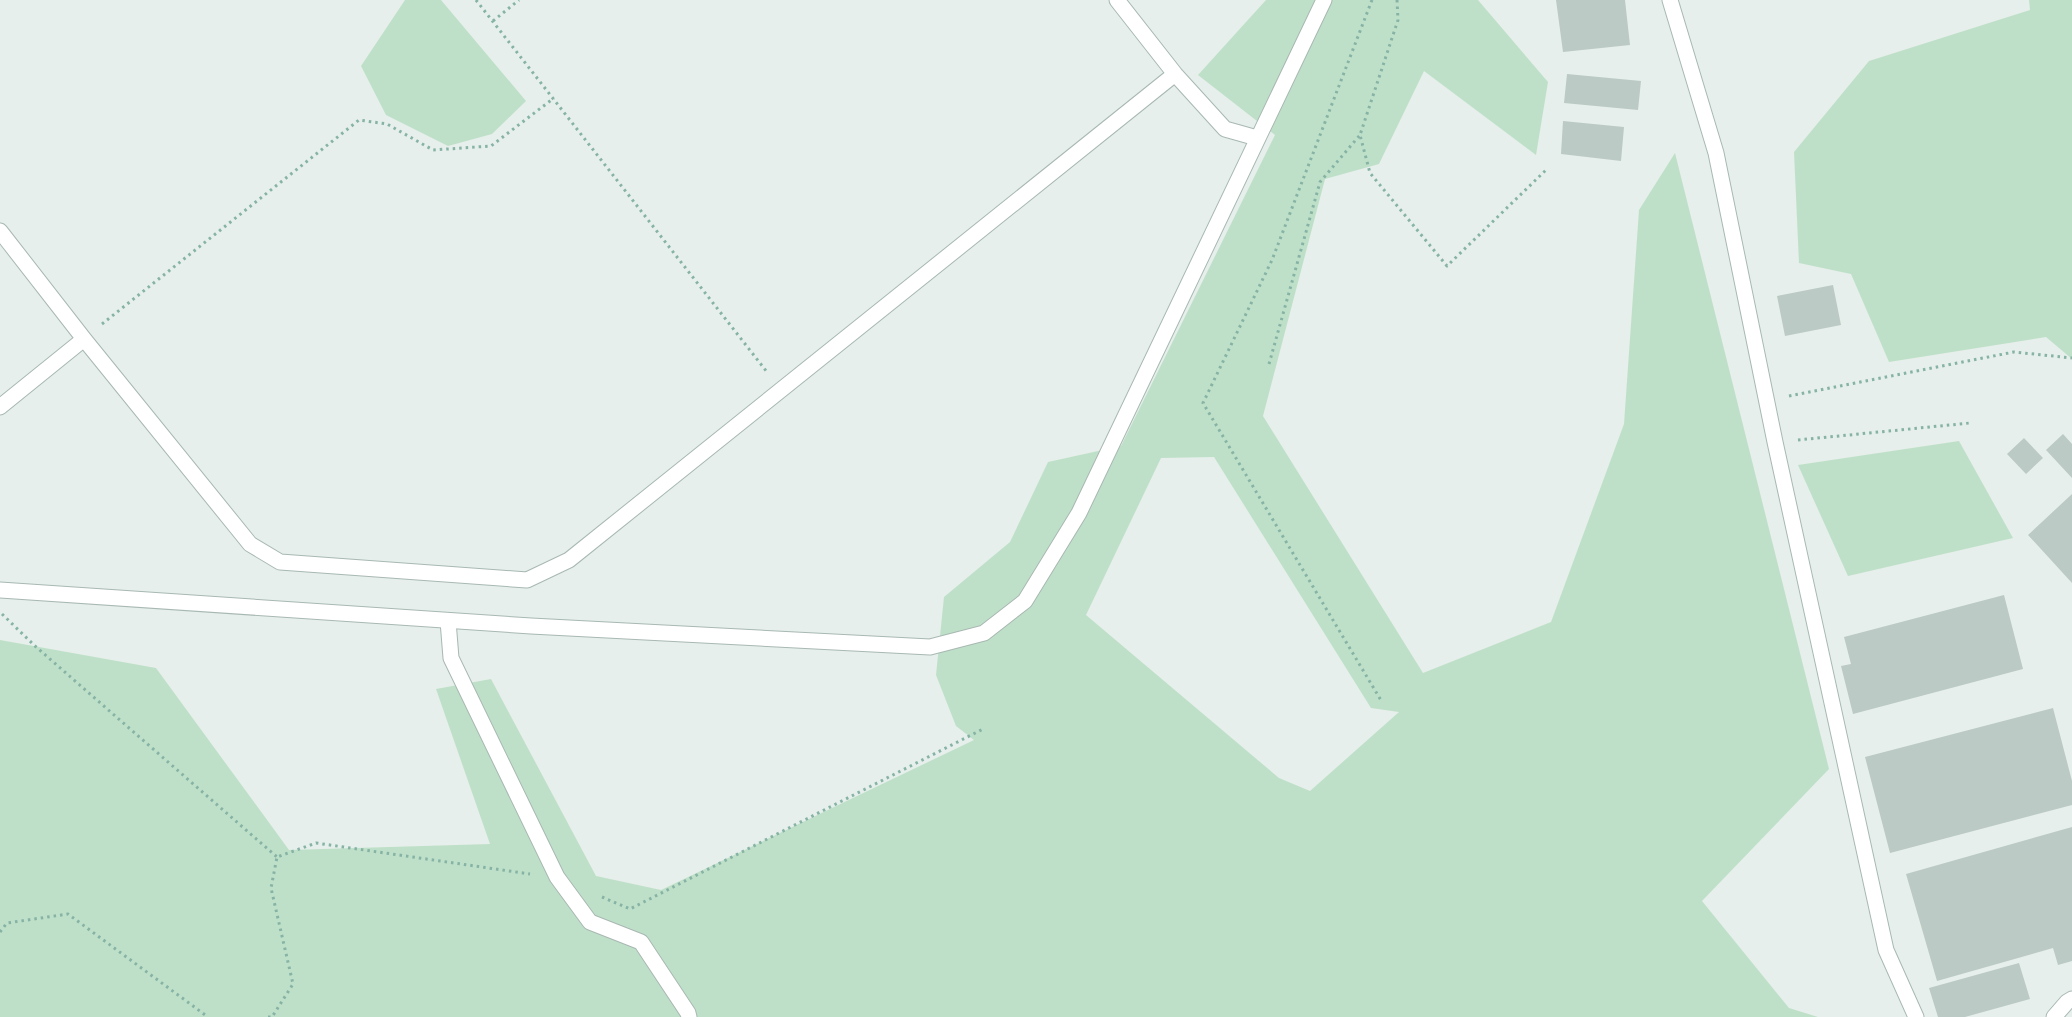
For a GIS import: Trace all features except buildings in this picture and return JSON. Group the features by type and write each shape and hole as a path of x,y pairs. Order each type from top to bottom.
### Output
{"street":[{"path":"1117,0 1175,74 1225,129 1257,138"},
{"path":"0,590 448,621 930,647 984,633 1025,601 1079,512 1324,0"},
{"path":"1670,0 1716,154 1766,400 1886,950 1916,1017"},
{"path":"0,231 84,339 250,544 280,562 527,580 568,560 1175,74"},
{"path":"0,407 84,339"},
{"path":"448,621 451,658 557,878 590,922 641,942 689,1017"},
{"path":"2054,1017 2072,998"}],"path":[{"path":"476,0 781,390"},
{"path":"493,21 519,0"},
{"path":"1372,0 1272,260 1203,403 1382,702"},
{"path":"1269,364 1320,182 1360,135 1398,20 1397,0"},
{"path":"84,339 359,120 387,124 433,150 490,146 554,98"},
{"path":"1360,135 1370,173 1447,266 1547,169"},
{"path":"1766,400 2014,352 2072,358"},
{"path":"1775,442 1970,423"},
{"path":"0,612 36,646 277,857"},
{"path":"594,893 630,909 985,728"},
{"path":"277,857 316,843 557,878"},
{"path":"268,1017 272,1017 293,984 271,888 277,857"},
{"path":"0,932 8,923 68,914 208,1017"}],"green space":[{"path":"405,0 441,0 526,101 492,134 448,146 386,115 361,66"},
{"path":"1266,0 1478,0 1548,82 1536,155 1424,71 1379,164 1325,179 1263,416 1423,673 1551,622 1624,424 1639,210 1675,153 1829,769 1702,901 1789,1008 1818,1017 0,1017 0,640 156,668 289,850 490,844 436,689 491,679 596,876 661,890 974,740 956,726 936,675 944,597 1010,542 1048,462 1121,446 1275,135 1198,75","holes":["1214,457 1371,708 1399,712 1310,791 1279,778 1086,615 1161,458"]},
{"path":"2029,0 2072,0 2072,359 2046,337 1889,362 1851,274 1799,263 1794,152 1869,61 2030,10"},
{"path":"1959,441 2013,538 1848,576 1798,465"}]}
